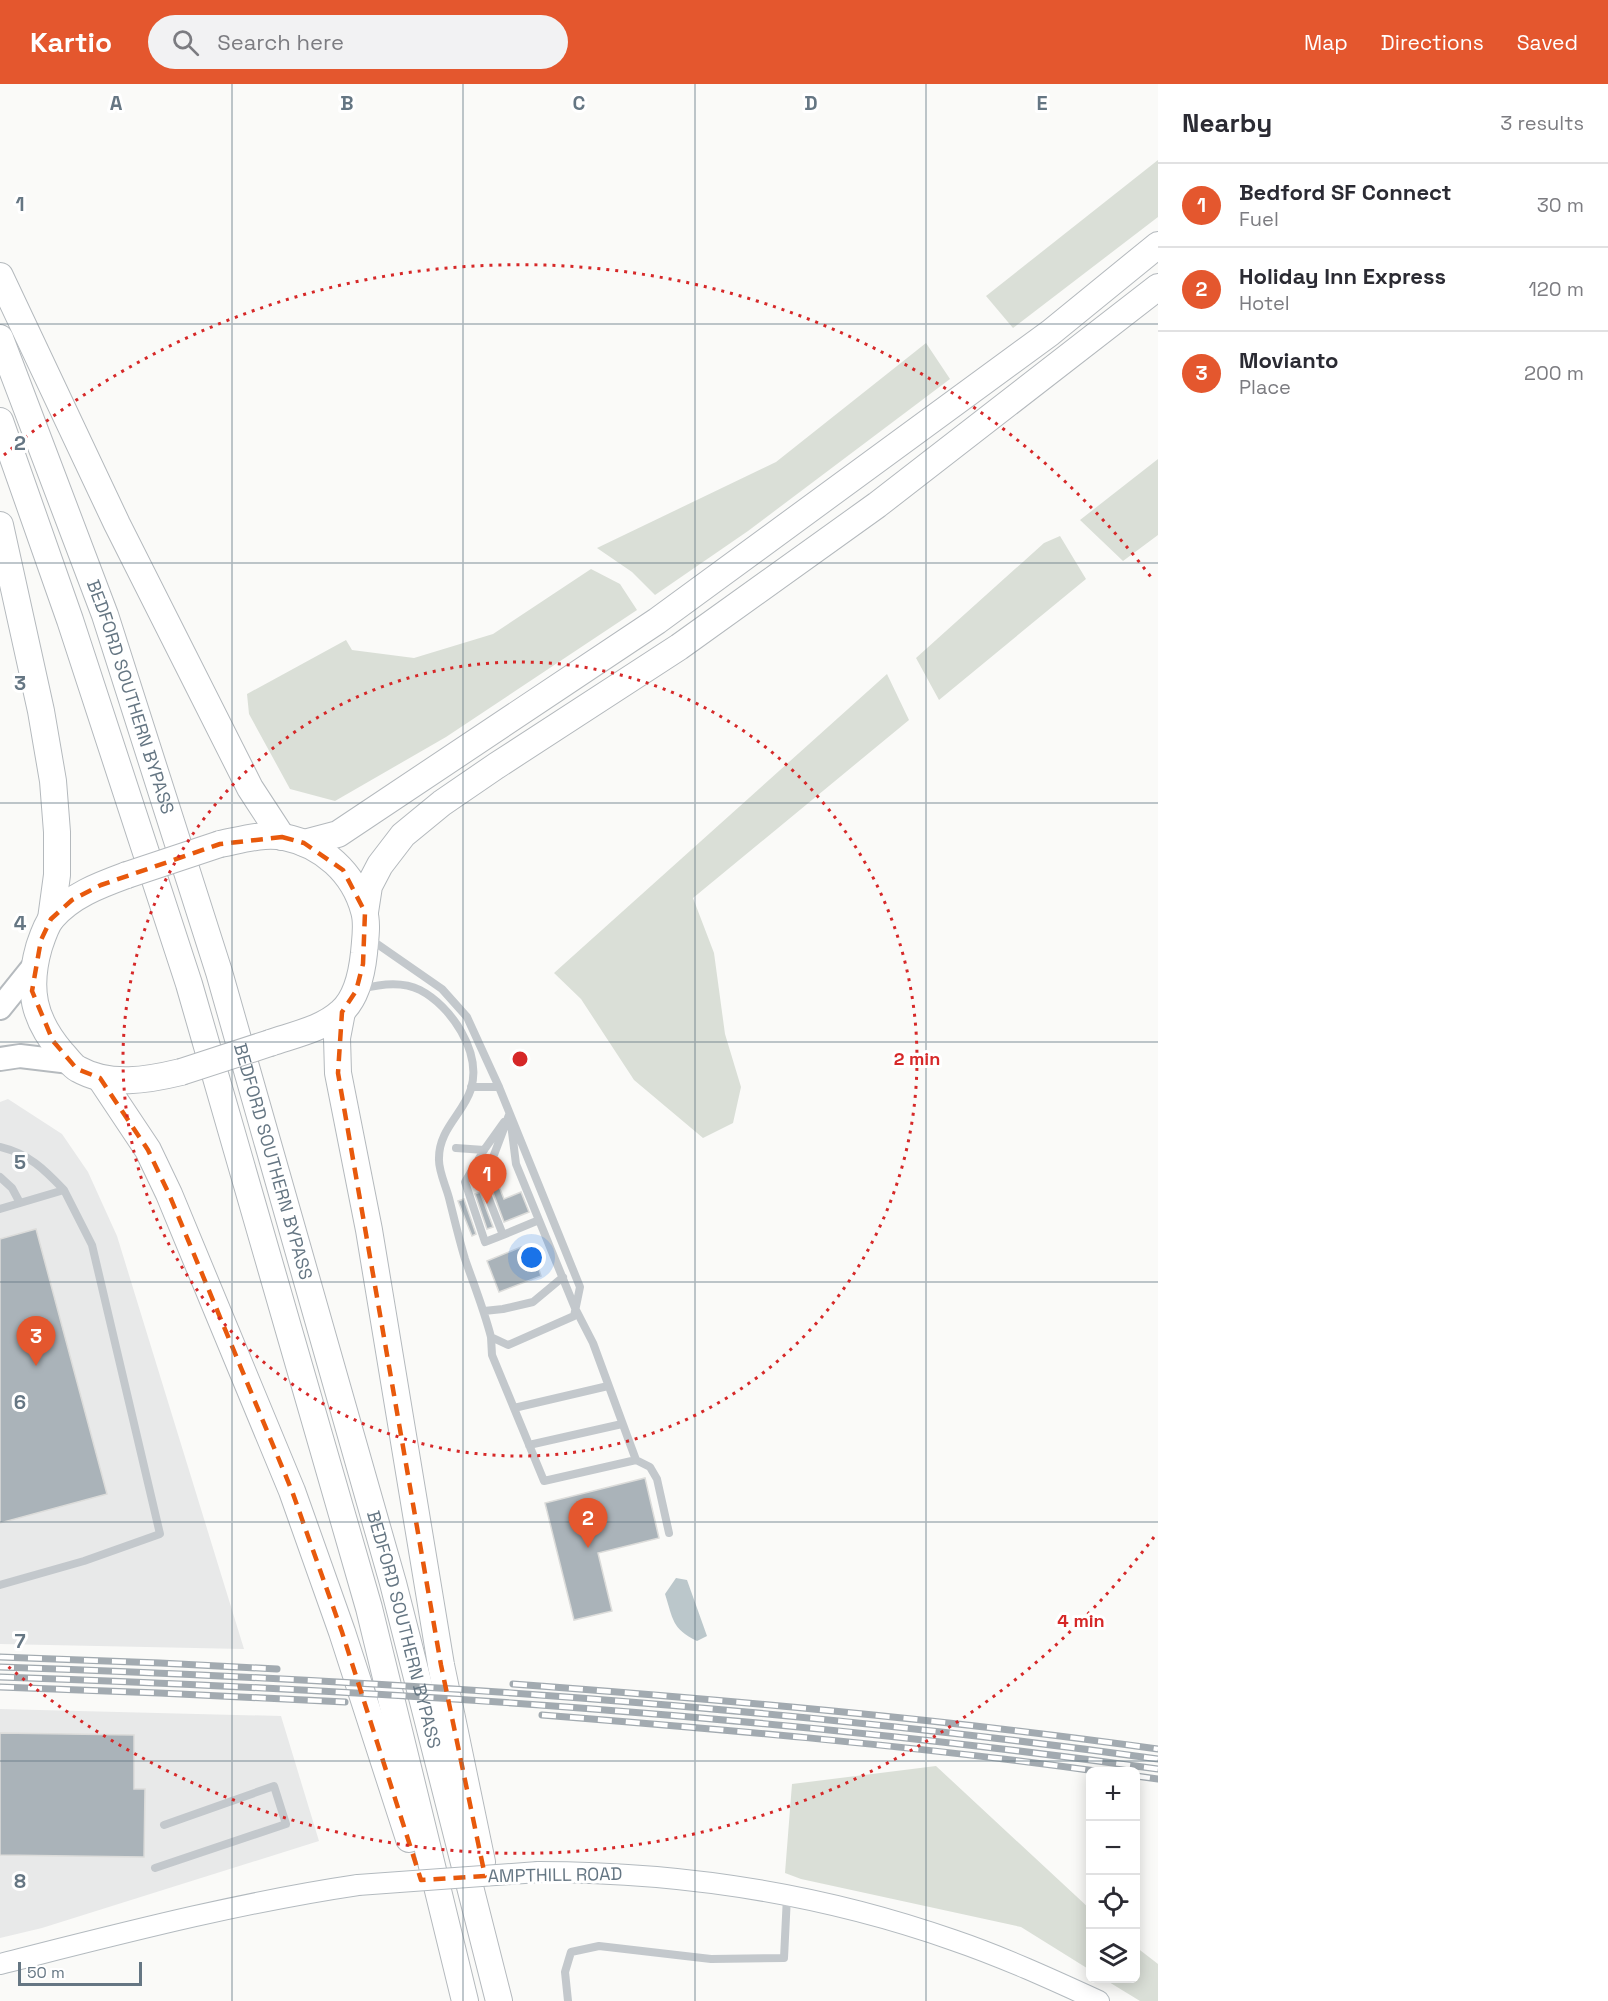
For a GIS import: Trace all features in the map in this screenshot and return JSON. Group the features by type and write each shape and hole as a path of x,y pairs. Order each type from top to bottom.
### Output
{"highway":[{"path":"51,919 72,900 100,885 220,844 251,837 293,840 338,834 657,621 1050,333 1158,245"},
{"path":"0,276 122,535 250,788 293,840 324,853 343,870 365,924"},
{"path":"505,2001 491,1907 441,1665 369,1230 338,1073 337,1038 363,964 369,886 380,865 403,835 442,803 689,641 877,505 1158,287"},
{"name":"BEDFORD SOUTHERN BYPASS","path":"0,338 105,615 219,972 393,1582 499,2001"},
{"name":"BEDFORD SOUTHERN BYPASS","path":"0,421 70,620 189,984 369,1608 465,2001"},
{"path":"0,525 41,711 53,781 57,875 51,919 41,940 33,967 32,991 39,1016 52,1041 77,1069 100,1078 145,1080 182,1072 316,1028 349,1001"},
{"path":"100,1078 148,1150 169,1194 292,1491 401,1808 455,2001"}],"main road":[{"path":"0,1008 33,967"},
{"path":"0,1059 20,1056 70,1062"},
{"name":"AMPTHILL ROAD","path":"0,1964 200,1914 262,1901 358,1886 538,1872 642,1875 734,1885 867,1913 1008,1960 1099,2001"}],"lane":[{"path":"365,924 442,989 467,1017 499,1087 580,1287 574,1316 508,1345 491,1337"},
{"path":"349,1001 383,983 418,989 435,1000 454,1020 470,1051 471,1087 466,1101 445,1131 438,1159 465,1258 484,1311 491,1337 492,1355 544,1481 636,1460 650,1467 657,1479 669,1533"},
{"path":"471,1087 499,1087"},
{"path":"510,1114 484,1150 465,1182 485,1242 539,1220"},
{"path":"510,1114 516,1164 575,1308 593,1343 636,1460"},
{"path":"502,1235 483,1184 510,1114"},
{"path":"0,1147 17,1151 44,1169 64,1190 92,1245 160,1534 84,1561 0,1585"},
{"path":"456,1148 484,1150"},
{"path":"0,1177 12,1188 20,1203"},
{"path":"0,1209 64,1190"},
{"path":"484,1311 533,1302 563,1277"},
{"path":"514,1408 608,1386"},
{"path":"529,1445 622,1425"},
{"path":"155,1868 286,1824 274,1786 164,1825"},
{"path":"568,2001 565,1972 571,1952 599,1946 711,1959 784,1958 787,1895"}],"highlighted area":[{"path":"282,837 304,843 343,870 365,912 363,964 356,991 342,1012 338,1073 441,1665 485,1876 421,1880 342,1632 292,1491 169,1194 148,1150 100,1078 77,1069 53,1041 32,991 41,940 51,919 72,900 101,885 220,844"}],"shaded area":[{"path":"1158,160 1158,217 1013,328 986,296"},
{"path":"926,343 950,379 748,531 655,595 632,572 597,548 776,462"},
{"path":"1158,459 1158,535 1123,561 1080,520"},
{"path":"1060,536 1086,579 939,700 916,658 1044,543"},
{"path":"591,569 620,584 637,610 446,737 335,801 290,789 249,714 247,694 346,640 352,650 414,658 493,634"},
{"path":"887,674 909,720 693,898 714,953 725,1034 741,1087 733,1123 703,1138 634,1080 581,999 554,973"},
{"path":"8,1099 62,1134 88,1172 117,1236 244,1649 0,1644 0,1102"},
{"path":"676,1578 687,1580 707,1636 697,1641 678,1627 670,1610 665,1594"},
{"path":"0,1709 281,1716 319,1841 42,1928 0,1938"},
{"path":"936,1766 1086,1905 1086,1968 1021,1927 801,1879 785,1873 792,1784"},
{"path":"1140,1950 1158,1964 1158,2001 1140,2001 1111,1983 1140,1983"}],"building":[{"path":"498,1184 504,1199 521,1192 529,1212 504,1222 491,1187"},
{"path":"480,1192 493,1227 487,1229 475,1194"},
{"path":"464,1199 476,1234 472,1236 458,1201"},
{"path":"36,1229 107,1494 0,1523 0,1239"},
{"path":"521,1247 534,1253 541,1276 499,1292 487,1261"},
{"path":"645,1478 659,1538 598,1553 612,1611 574,1620 545,1503"},
{"path":"0,1733 134,1735 134,1789 145,1789 144,1857 0,1855"}],"railway":[{"path":"0,1657 277,1669"},
{"path":"0,1667 290,1679 580,1698 869,1724 1158,1759"},
{"path":"0,1677 290,1689 580,1708 869,1734 1158,1769"},
{"path":"513,1684 836,1711 997,1728 1158,1749"},
{"path":"0,1687 345,1702"},
{"path":"542,1715 893,1746 1086,1770"},
{"path":"1140,1777 1158,1779"}],"place":[{"name":"Bedford SF Connect","path":"487,1204"},
{"name":"Movianto","path":"36,1366"},
{"name":"Holiday Inn Express","path":"588,1548"}]}
